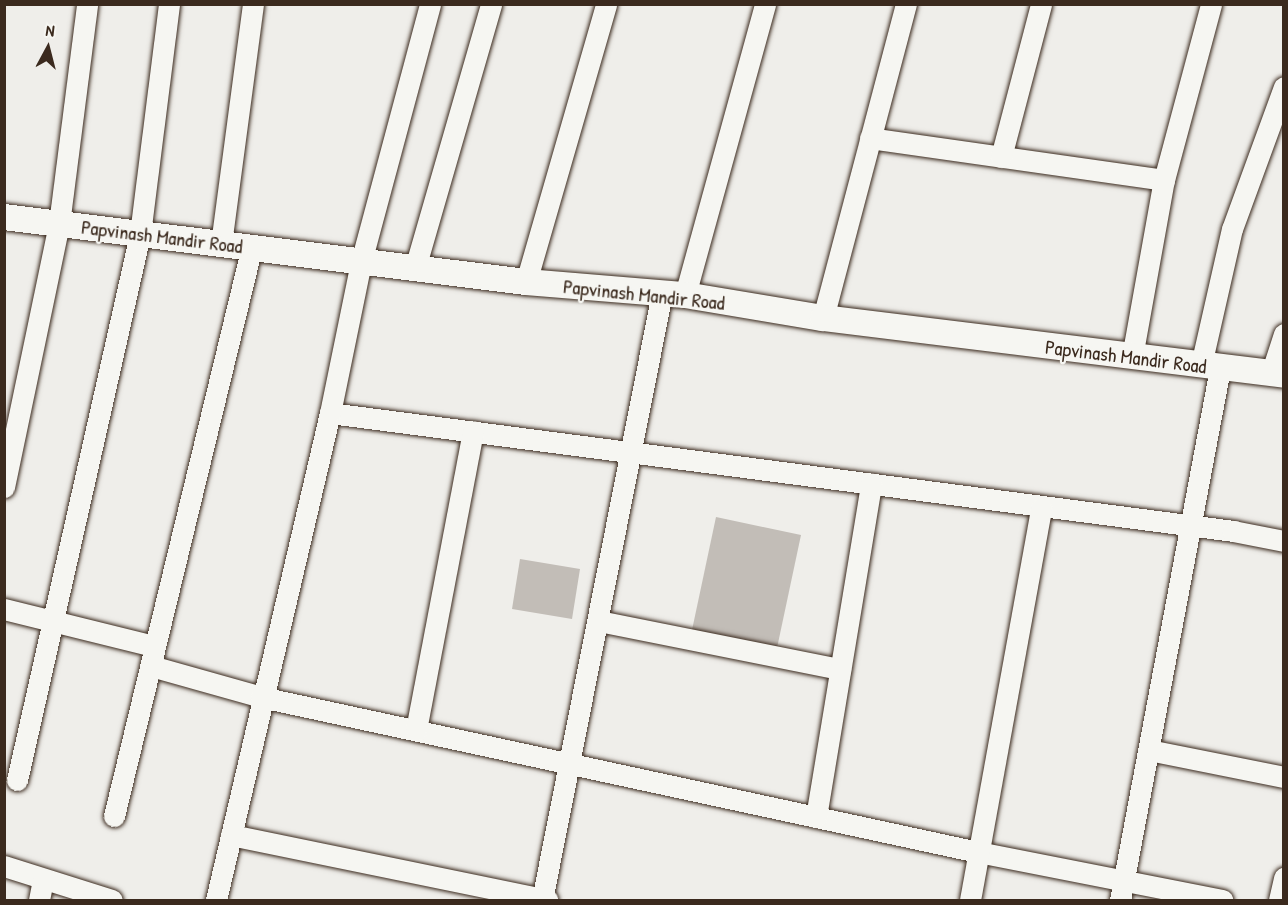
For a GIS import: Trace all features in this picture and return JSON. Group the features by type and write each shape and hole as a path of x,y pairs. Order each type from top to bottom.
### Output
{"street":[{"path":"4,487 59,224 87,4"},
{"path":"17,780 140,234 169,4"},
{"path":"221,244 253,4"},
{"path":"216,900 261,697 330,413 361,262 430,4"},
{"path":"415,268 491,4"},
{"path":"526,282 606,4"},
{"path":"231,835 544,900 632,451 673,294 765,4"},
{"path":"823,318 906,4"},
{"path":"1000,157 1041,4"},
{"path":"1132,357 1164,180 1212,4"},
{"path":"1121,892 1191,526 1211,367 1232,229 1283,89"},
{"path":"870,138 1164,180"},
{"name":"Papvinash Mandir Road","path":"4,217 252,246 526,282 673,294 823,318 1277,375"},
{"path":"114,816 252,246"},
{"path":"1277,375 1284,334"},
{"path":"330,413 1191,526 1284,541"},
{"path":"416,730 472,431"},
{"path":"816,817 871,484"},
{"path":"970,900 1041,508"},
{"path":"4,609 53,621 261,697 978,852 1121,892 1222,900"},
{"path":"599,621 840,669"},
{"path":"1149,750 1284,777"},
{"path":"4,866 112,900"},
{"path":"1279,900 1284,878"},
{"path":"39,900 43,879"}],"building":[{"path":"716,517 801,535 777,648 692,630"},
{"path":"520,559 580,569 572,619 512,609"}]}
